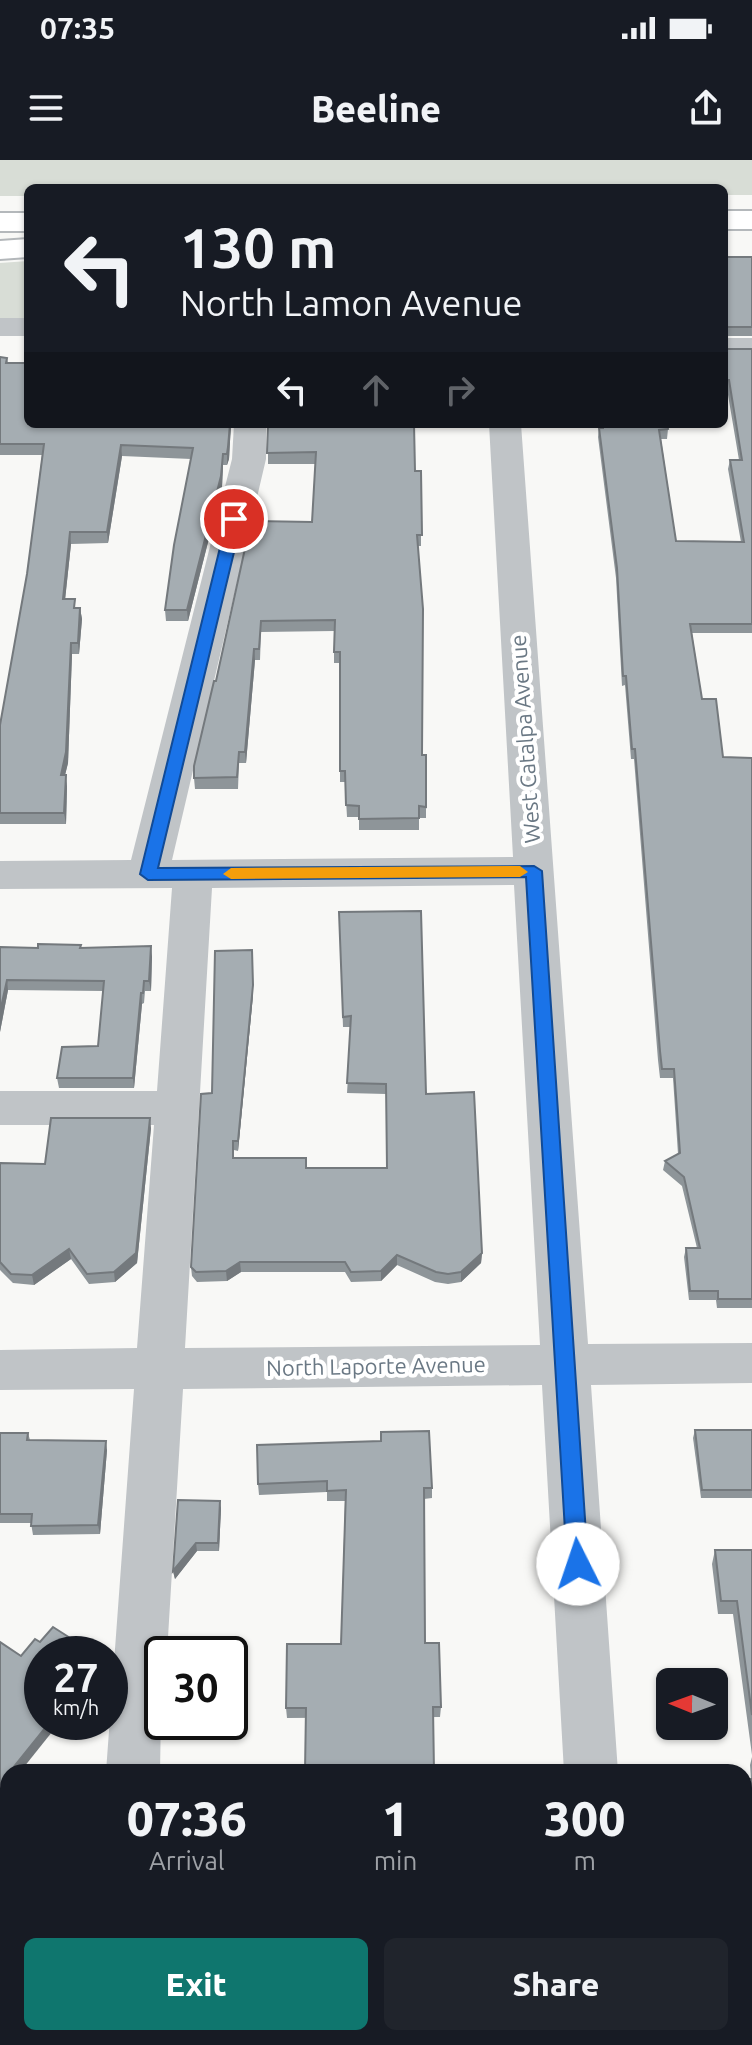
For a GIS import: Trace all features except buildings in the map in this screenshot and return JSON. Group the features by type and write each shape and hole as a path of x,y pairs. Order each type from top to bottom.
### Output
{"main road":[{"path":"728,220 752,220"},
{"path":"0,222 24,222"},
{"path":"0,250 24,248"}],"street":[{"path":"0,327 24,327"},
{"path":"728,347 752,347"},
{"path":"134,1764 178,1108 171,874 249,459 250,428"},
{"name":"West Catalpa Avenue","path":"505,428 590,1764"},
{"path":"0,875 534,871"},
{"path":"0,1108 178,1108"},
{"name":"North Laporte Avenue","path":"0,1370 752,1363"}],"shaded area":[{"path":"0,160 752,160 752,195 728,195 728,184 24,184 24,196 0,196"},
{"path":"24,261 24,318 0,319 0,263"}],"slow traffic":[{"path":"231,874 520,872"}],"route":[{"path":"234,519 148,874 534,871 578,1564"}]}
